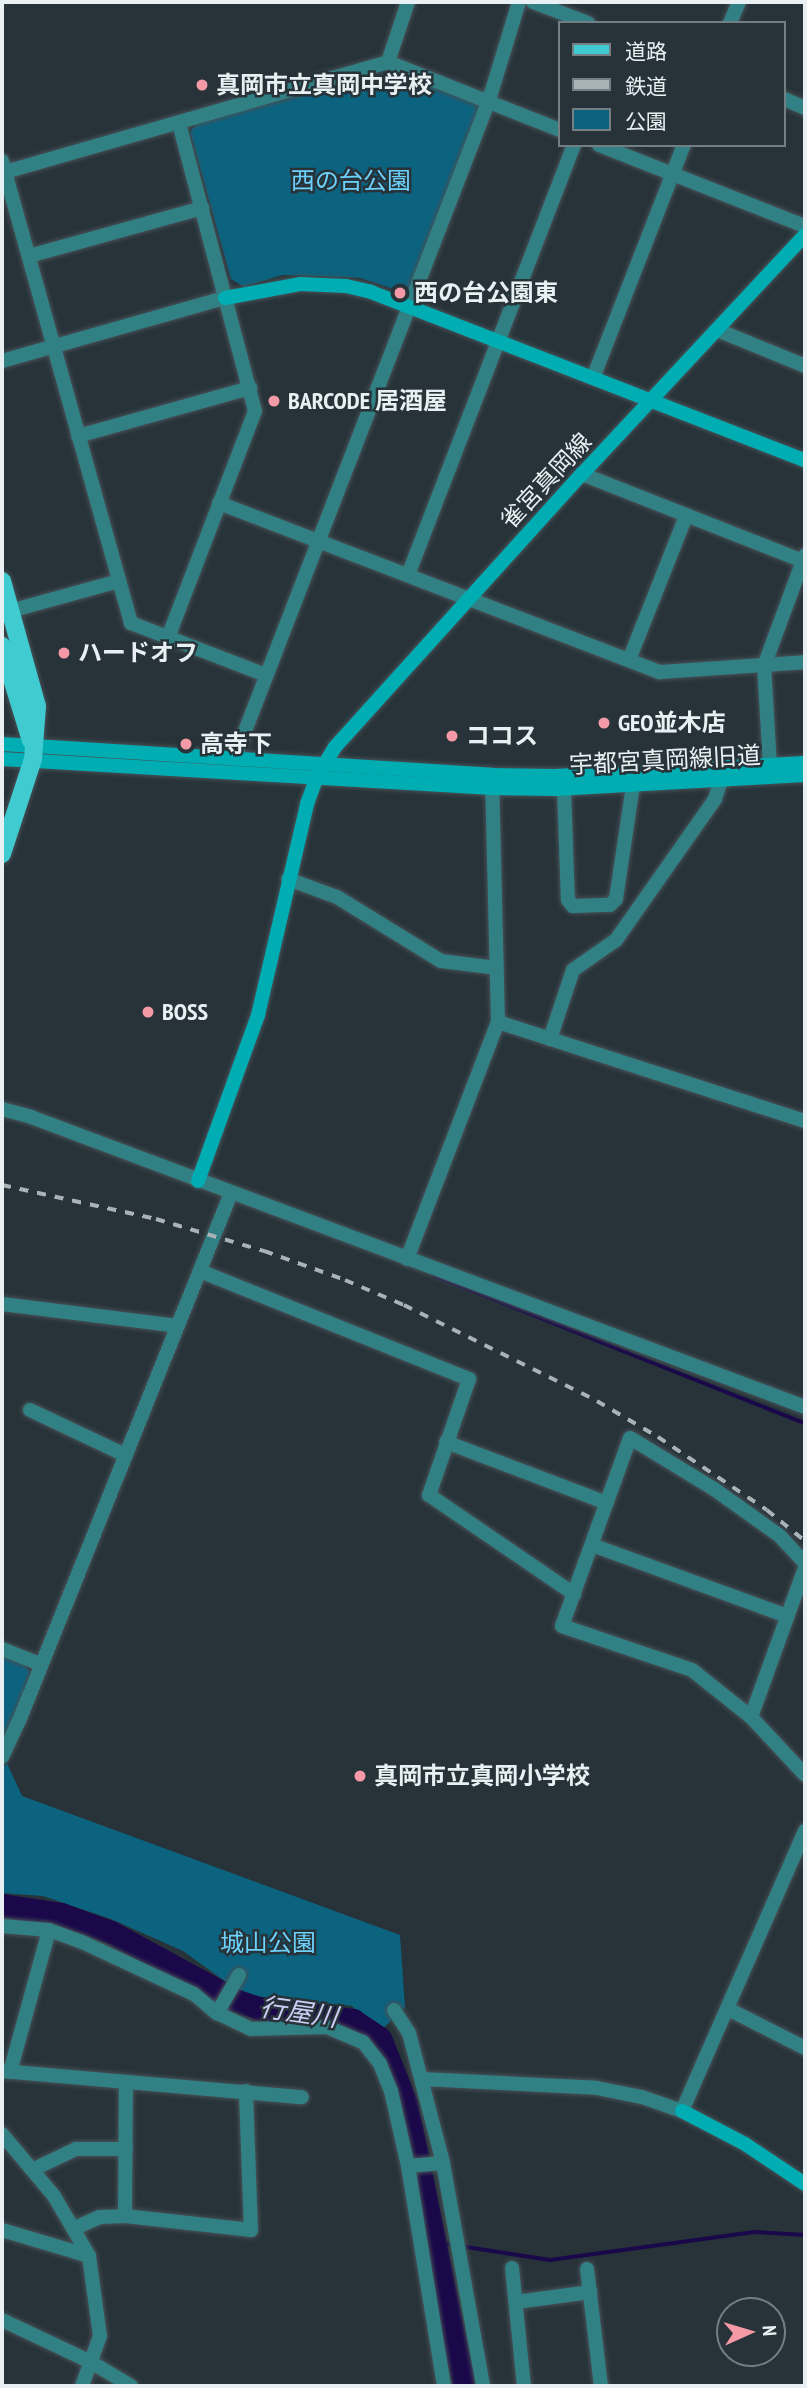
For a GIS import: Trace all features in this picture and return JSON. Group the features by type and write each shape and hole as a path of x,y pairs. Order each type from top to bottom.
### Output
{"main road":[{"path":"2,581 37,706 33,752 2,854"},
{"path":"2,646 33,752"}],"street":[{"path":"388,62 408,2"},
{"path":"235,757 489,100 519,2"},
{"path":"533,2 583,21"},
{"path":"731,21 739,2"},
{"path":"266,676 169,635 131,623 3,166 179,124 388,62 558,129"},
{"path":"786,100 805,108"},
{"path":"169,635 255,411 179,124"},
{"path":"408,575 573,147"},
{"path":"604,147 805,226"},
{"path":"593,378 683,147"},
{"path":"29,256 202,208"},
{"name":"雀宮真岡線","path":"198,1181 258,1016 289,879 317,776 325,762 346,733 805,235"},
{"path":"2,361 225,298 278,286 323,283 346,286 410,305 805,460"},
{"path":"717,330 805,366"},
{"path":"78,436 250,388"},
{"path":"582,474 686,516 804,558 764,666 770,766"},
{"path":"219,503 660,672 805,662"},
{"path":"629,660 686,516"},
{"path":"10,611 119,581"},
{"path":"2,744 33,752 317,776"},
{"path":"2,759 33,752 325,762"},
{"name":"宇都宮真岡線旧道","path":"325,762 564,788 805,775"},
{"name":"宇都宮真岡線旧道","path":"317,776 492,782 555,776 805,763"},
{"path":"550,1039 573,970 616,940 715,799 721,781"},
{"path":"408,1259 498,1022 492,782"},
{"path":"564,788 568,900 573,906 610,905 616,900 633,785"},
{"path":"289,879 337,897 441,961 497,968"},
{"path":"498,1022 805,1121"},
{"path":"2,1109 31,1117 805,1407"},
{"path":"2,1758 230,1193"},
{"path":"200,1271 469,1379 429,1495 574,1594"},
{"path":"2,1304 178,1326"},
{"path":"30,1410 125,1455"},
{"path":"751,1717 805,1566 780,1536 714,1489 630,1438 562,1626 692,1670 751,1717 805,1776"},
{"path":"446,1442 607,1503"},
{"path":"592,1545 787,1616"},
{"path":"2,1649 40,1664"},
{"path":"682,2111 805,1831"},
{"path":"2,1926 49,1930 82,1942 194,1994 217,2013 251,2029 327,2027 363,2042 380,2064 391,2091 408,2166 443,2386"},
{"path":"49,1930 6,2072 302,2097"},
{"path":"217,2013 239,1975"},
{"path":"728,2009 805,2048"},
{"path":"394,2010 409,2034 443,2163 483,2386"},
{"path":"422,2079 597,2088 642,2097 682,2111 745,2144 805,2184"},
{"path":"125,2216 126,2084"},
{"path":"75,2228 100,2217 125,2216 251,2230 246,2091"},
{"path":"2,2134 34,2169 75,2228 89,2256 100,2336 82,2386"},
{"path":"34,2169 76,2148 125,2149"},
{"path":"408,2166 443,2163"},
{"path":"2,2230 89,2256"},
{"path":"512,2268 524,2386"},
{"path":"587,2269 601,2386"},
{"path":"516,2302 590,2292"},
{"path":"2,2320 91,2362 131,2386"}],"green space":[{"name":"西の台公園","path":"393,71 477,101 480,111 412,295 360,278 282,275 244,287 231,279 190,132 197,123"},
{"path":"2,1655 25,1664 30,1673 13,1720 2,1738"},
{"name":"城山公園","path":"7,1763 22,1796 400,1935 405,2008 379,2032 352,2006 263,1997 240,1992 183,1951 111,1919 43,1896 2,1893 2,1768"}],"waterway":[{"path":"435,1276 805,1423"},
{"name":"行屋川","path":"2,1905 61,1914 111,1932 235,2000 258,2008 353,2020 380,2038 406,2103 464,2386"},
{"path":"460,2246 550,2260 754,2232 805,2235"},
{"path":"436,2242 453,2245"}],"railway":[{"path":"2,1185 156,1219 264,1251 404,1305 597,1401 658,1437 767,1510 805,1541"}],"place":[{"name":"真岡市立真岡中学校","path":"202,85"},
{"name":"西の台公園東","path":"400,293"},
{"name":"BARCODE 居酒屋","path":"274,401"},
{"name":"ハードオフ","path":"64,653"},
{"name":"GEO並木店","path":"604,723"},
{"name":"ココス","path":"452,736"},
{"name":"高寺下","path":"186,744"},
{"name":"BOSS","path":"148,1012"},
{"name":"真岡市立真岡小学校","path":"360,1776"}]}
